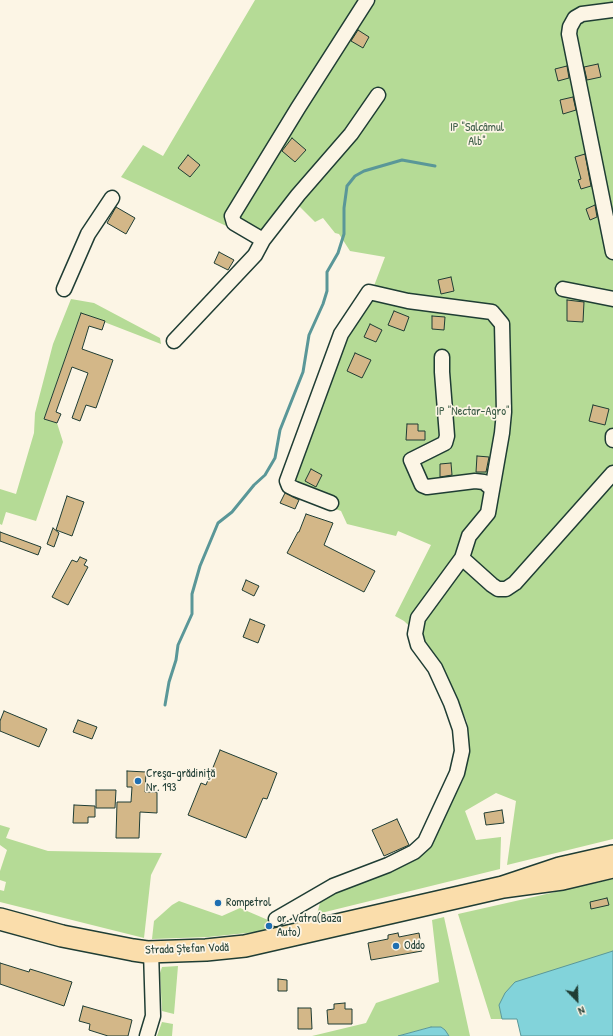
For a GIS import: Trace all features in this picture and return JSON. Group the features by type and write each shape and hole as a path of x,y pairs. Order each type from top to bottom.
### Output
{"highway":[{"path":"503,887 560,868 613,856"},
{"path":"503,887 562,879 613,868"},
{"name":"Strada Ștefan Vodă","path":"0,919 100,944 152,952 206,950 245,946 503,887"}],"street":[{"path":"263,240 234,224 232,216 298,108 367,0"},
{"path":"613,10 582,14 575,18 570,27 569,34 613,252"},
{"path":"174,341 255,255 263,240 298,195 351,134 378,95"},
{"path":"64,289 88,234 112,198"},
{"path":"563,290 613,299"},
{"path":"276,919 333,886 388,865 414,852 425,842 457,773 462,751 460,729 451,703 435,668 418,645 415,634 418,618 462,558 469,536 488,513 503,419 502,324 492,312 408,301 369,292 341,334 287,480 289,486 331,503"},
{"path":"442,357 447,436 445,443 411,460 422,485 427,487 484,482 492,489"},
{"path":"462,558 492,586 498,589 506,588 515,583 613,473"},
{"path":"147,1036 153,1016 152,952"}],"green space":[{"path":"255,0 613,0 613,839 507,865 516,801 496,793 465,811 476,840 501,837 500,869 317,914 321,899 433,837 463,780 468,761 469,739 467,722 455,694 422,638 404,621 395,616 431,545 398,531 396,536 347,524 341,511 325,505 292,481 342,341 346,342 369,299 385,257 350,251 339,234 335,233 323,218 315,222 295,202 265,244 121,177 143,145 163,156"},
{"path":"71,299 94,303 160,338 161,344 81,313 44,419 57,423 63,442 36,521 6,512 2,525 0,524 0,489 16,494 34,433 35,413 53,344"},
{"path":"0,825 10,828 6,838 48,851 162,853 151,875 144,938 0,902 0,890 4,891 6,882 0,880 0,871 7,850 0,845"},
{"path":"613,879 613,951 499,1005 502,1019 491,1019 458,914"},
{"path":"179,901 222,916 240,908 268,920 266,931 208,937 152,939 154,921 172,905"},
{"path":"444,917 470,1036 449,1036 441,1027 431,1027 398,1036 312,1036 366,1023 376,1003 439,982 432,920"},
{"path":"178,966 174,1014 162,1011 160,973 162,967"},
{"path":"162,1022 173,1024 172,1036 157,1036"}],"water":[{"path":"613,951 613,1036 521,1036 517,1019 502,1019 499,1005 505,993 515,982"},
{"path":"431,1027 441,1027 449,1036 398,1036"}],"building":[{"path":"358,30 369,37 363,48 351,41"},
{"path":"598,64 601,77 587,80 584,67"},
{"path":"567,66 569,78 558,81 555,69"},
{"path":"573,97 576,110 563,114 560,100"},
{"path":"292,138 306,150 295,162 282,151"},
{"path":"585,154 591,186 581,189 578,180 581,179 575,157"},
{"path":"188,155 200,165 190,177 178,168"},
{"path":"595,205 597,217 590,220 586,209"},
{"path":"116,207 135,218 126,234 107,223"},
{"path":"219,252 234,260 228,270 214,263"},
{"path":"451,277 454,291 441,294 438,280"},
{"path":"567,300 584,302 583,322 567,321"},
{"path":"394,311 409,317 404,331 388,325"},
{"path":"81,313 105,321 102,330 89,326 82,349 113,360 96,408 86,405 80,421 72,418 88,373 72,367 56,412 61,414 57,423 44,419"},
{"path":"432,316 445,317 444,330 432,329"},
{"path":"370,324 382,330 376,342 364,337"},
{"path":"355,353 371,360 362,378 347,371"},
{"path":"593,405 609,409 605,425 589,421"},
{"path":"407,424 418,424 418,431 425,431 425,440 406,440"},
{"path":"477,456 489,457 486,472 476,472"},
{"path":"451,463 452,475 440,477 440,464"},
{"path":"311,469 322,475 316,487 305,481"},
{"path":"285,493 299,500 295,509 280,503"},
{"path":"67,496 84,502 72,536 56,530"},
{"path":"306,514 333,523 324,545 375,571 364,592 287,553 299,532"},
{"path":"53,528 59,533 54,547 47,544"},
{"path":"0,532 41,547 38,555 0,541"},
{"path":"80,557 87,560 84,565 88,567 68,605 52,597 72,560 77,562"},
{"path":"246,580 259,586 254,596 242,590"},
{"path":"250,619 265,625 258,643 243,637"},
{"path":"4,711 47,729 39,747 0,731 0,721"},
{"path":"78,720 97,727 92,739 73,732"},
{"path":"220,750 277,773 267,799 263,798 246,838 188,815 201,783 206,785"},
{"path":"127,771 146,772 145,792 157,792 157,813 140,812 139,838 116,838 117,802 131,802 132,787 127,787"},
{"path":"96,790 116,790 115,808 96,808"},
{"path":"74,805 95,806 95,817 88,817 88,823 73,823"},
{"path":"502,810 504,823 486,825 484,813"},
{"path":"397,819 409,845 384,856 372,830"},
{"path":"607,898 609,905 591,909 590,902"},
{"path":"398,933 399,937 419,933 422,951 371,960 368,943 388,939 388,935"},
{"path":"0,963 29,972 30,969 72,982 64,1006 0,984"},
{"path":"278,979 287,980 287,991 278,991"},
{"path":"345,1003 345,1009 352,1009 352,1024 328,1024 327,1010 334,1009 334,1004"},
{"path":"83,1006 132,1020 128,1036 108,1036 89,1030 90,1024 79,1021"},
{"path":"298,1008 311,1008 312,1029 298,1029"}],"waterway":[{"path":"165,705 169,682 176,660 178,645 192,614 192,594 200,566 218,523 232,512 254,485 265,475 275,458 280,430 303,372 309,335 323,304 327,291 327,272 338,253 344,234 344,208 347,186 355,176 364,171 402,160 435,166"}],"place":[{"name":"Creşa-grădiniţă Nr. 193","path":"138,781"},
{"name":"Rompetrol","path":"218,903"},
{"name":"or. Vatra(Baza Auto)","path":"269,926"},
{"name":"Oddo","path":"396,946"}],"park label":[{"name":"IP \"Salcâmul Alb\"","path":"477,135"},
{"name":"IP \"Nectar-Agro\"","path":"473,412"}]}
